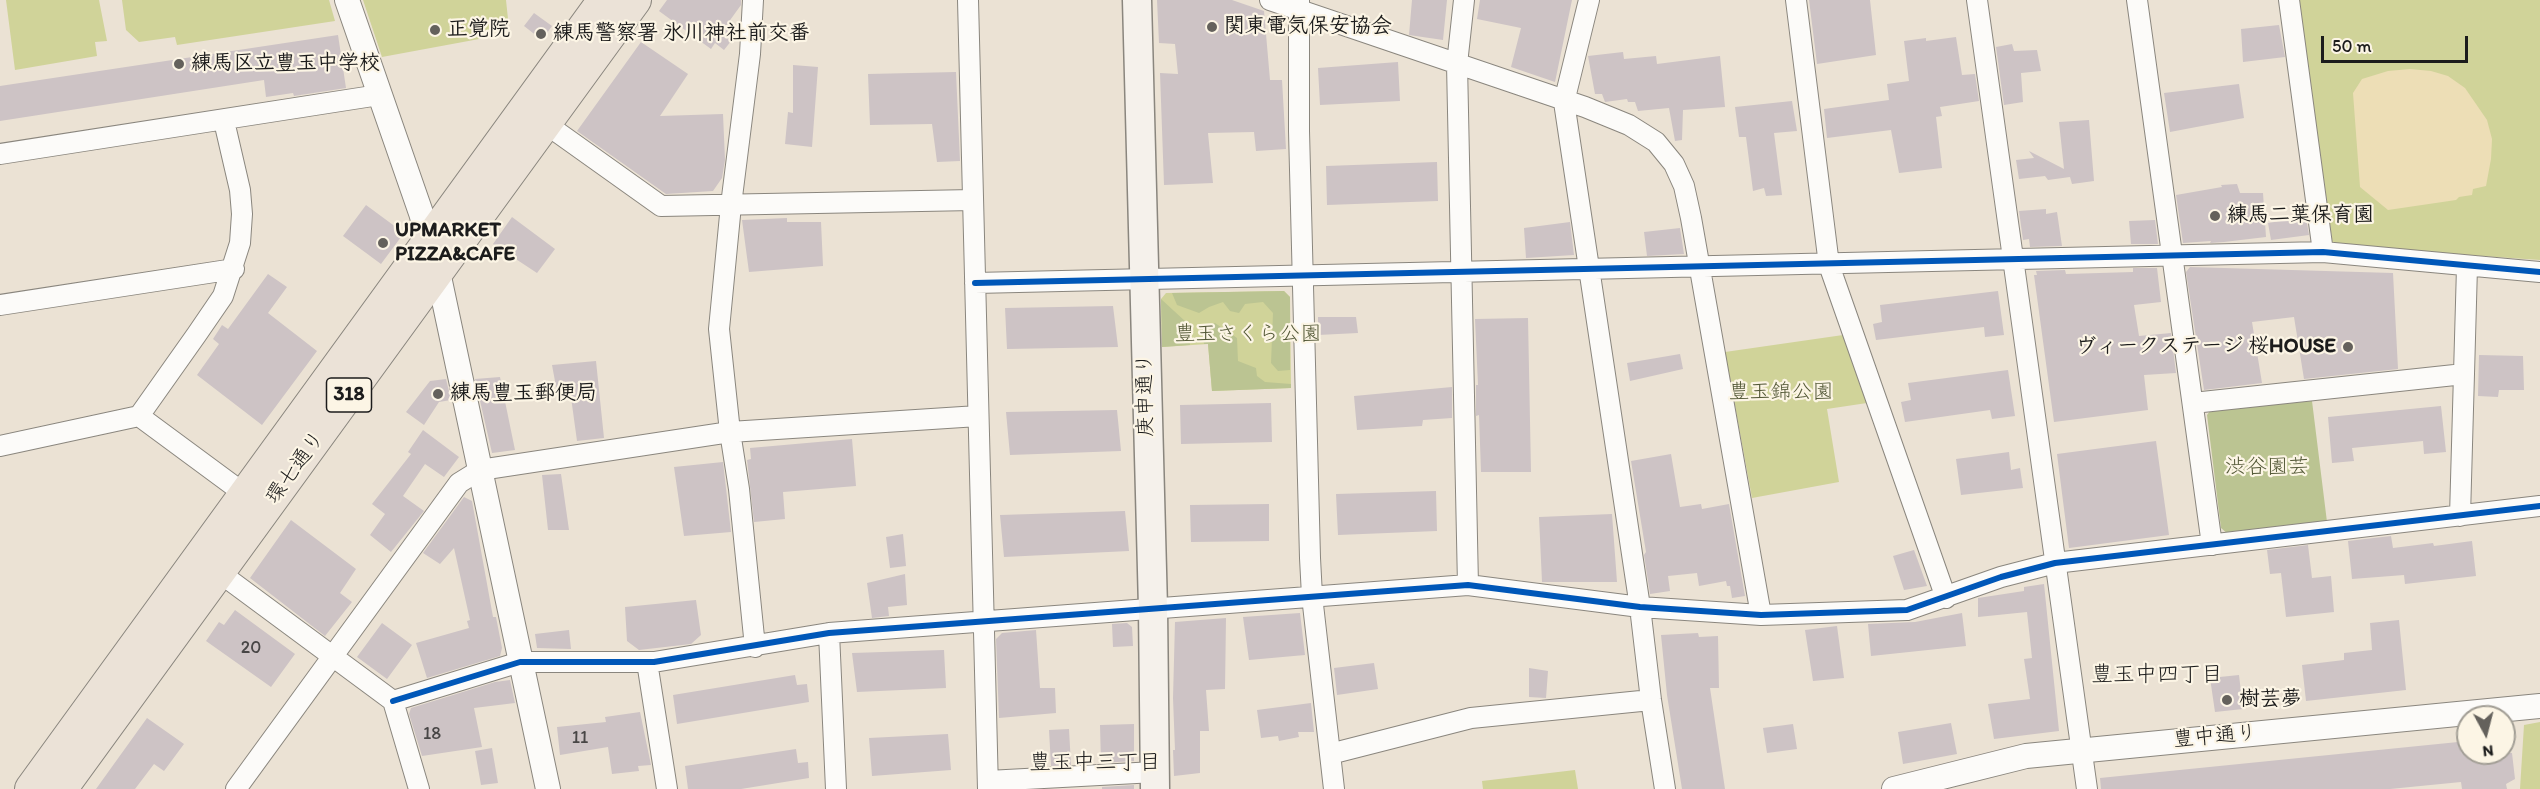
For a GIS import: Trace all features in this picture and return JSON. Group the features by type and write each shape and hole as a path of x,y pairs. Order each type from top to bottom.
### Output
{"main road":[{"name":"環七通り","path":"31,789 604,0"},
{"name":"環七通り","path":"61,789 635,0"},
{"name":"庚申通り","path":"1137,0 1153,608 1155,781"}],"street":[{"path":"348,0 430,242 438,272 548,789"},
{"path":"753,0 750,54 731,205 719,329 730,432 739,489 755,647"},
{"path":"968,0 988,785 1155,781"},
{"path":"1270,0 1299,5 1456,64 1564,102 1585,107 1629,125 1656,142 1674,164 1684,186 1700,267 1761,615"},
{"path":"1464,0 1456,64 1468,585"},
{"path":"1589,0 1564,102 1665,789"},
{"path":"1796,0 1829,265 1946,598"},
{"path":"1977,0 2086,789"},
{"path":"2138,0 2212,544"},
{"path":"2289,0 2323,252"},
{"path":"1299,5 1306,470 1312,596 1334,789"},
{"path":"0,154 224,121 379,95"},
{"path":"0,446 140,416 223,296 234,269 240,243 242,214 236,169 224,121"},
{"path":"546,124 661,206 973,200"},
{"path":"975,283 2014,261 2323,252 2540,272"},
{"path":"2460,516 2467,267"},
{"path":"0,305 234,269"},
{"path":"2193,403 2464,374"},
{"path":"140,416 246,495"},
{"path":"236,789 459,483 480,470 730,432 978,416"},
{"path":"393,701 520,662 647,662 755,647 829,633 1468,585 1640,607 1761,615 1907,610 2001,577 2055,563 2540,506"},
{"path":"220,573 393,701 419,789"},
{"path":"829,633 836,789"},
{"path":"647,662 667,789"},
{"path":"1330,754 1471,718 1651,700"},
{"name":"豊中通り","path":"1894,789 2026,756 2540,706"}],"green space":[{"path":"6,0 99,0 107,41 95,42 97,56 15,70"},
{"path":"122,0 329,0 335,21 177,45 175,37 139,42 126,30"},
{"name":"正覚院","path":"363,0 506,0 508,19 490,37 382,57"},
{"path":"2299,0 2540,0 2540,260 2333,246"},
{"name":"豊玉さくら公園","path":"1284,291 1290,297 1291,388 1212,391 1208,344 1162,347 1161,299 1166,293"},
{"path":"1284,291 1290,297 1290,370 1278,371 1271,363 1273,313 1263,302 1245,304 1239,313 1230,311 1223,302 1199,313 1177,305 1172,293"},
{"path":"1161,299 1186,322 1190,345 1162,347"},
{"path":"1215,323 1237,338 1238,361 1256,368 1257,376 1265,382 1291,384 1291,388 1212,391 1208,344 1204,344 1202,329"},
{"name":"豊玉錦公園","path":"1843,335 1867,403 1827,409 1839,482 1752,498 1725,352"},
{"name":"渋谷園芸","path":"2312,401 2327,522 2228,534 2221,528 2207,415 2210,411"},
{"path":"2540,722 2540,789 2520,789 2524,725"},
{"path":"1575,770 1578,789 1483,789 1482,781"}],"sand":[{"path":"2410,69 2431,71 2448,76 2465,88 2487,120 2492,139 2491,159 2486,186 2473,189 2472,195 2459,197 2456,200 2388,210 2360,187 2353,93 2362,79 2388,71"}],"building":[{"path":"667,0 741,0 741,5 728,23 739,31 724,50 715,43 711,49 659,11"},
{"path":"1157,0 1232,0 1264,11 1270,80 1282,80 1286,149 1256,151 1254,132 1208,133 1213,183 1164,185 1160,73 1178,74 1175,44 1159,43"},
{"path":"1412,0 1447,0 1443,40 1409,35"},
{"path":"1480,0 1572,0 1555,82 1511,67 1521,28 1477,19"},
{"path":"1809,0 1870,0 1876,55 1817,64"},
{"path":"534,13 552,26 542,40 524,26"},
{"path":"2279,25 2285,57 2243,62 2241,29"},
{"path":"338,35 346,88 294,96 293,93 266,97 264,80 0,121 0,86"},
{"path":"1956,37 1962,75 1975,74 1979,101 1940,107 1942,116 1936,117 1942,168 1899,173 1891,130 1827,138 1824,109 1889,100 1887,84 1909,81 1904,41"},
{"path":"641,42 688,74 660,116 723,114 725,160 722,178 713,191 666,194 577,131"},
{"path":"2012,44 2014,51 2037,50 2041,71 2021,73 2023,102 2004,105 1996,47"},
{"path":"1623,52 1624,59 1656,56 1657,64 1720,56 1725,107 1683,110 1682,140 1675,141 1669,108 1638,111 1635,102 1628,102 1627,99 1605,102 1602,94 1595,94 1588,56"},
{"path":"1398,62 1400,101 1320,105 1318,68"},
{"path":"793,65 818,67 812,147 785,144 788,112 793,113"},
{"path":"956,72 960,161 937,162 932,124 870,125 868,74"},
{"path":"2239,84 2244,118 2170,132 2164,93"},
{"path":"1792,101 1797,131 1774,133 1782,195 1766,196 1764,188 1753,191 1746,137 1739,137 1735,107"},
{"path":"2089,120 2094,181 2072,184 2070,177 2048,180 2045,176 2019,179 2016,160 2034,158 2029,151 2064,169 2059,122"},
{"path":"1437,162 1438,201 1327,205 1326,166"},
{"path":"2237,184 2240,193 2263,193 2266,237 2224,242 2183,243 2176,195 2222,187 2221,185"},
{"path":"366,205 404,233 381,264 343,236"},
{"path":"2046,209 2046,214 2057,212 2062,246 2030,247 2029,239 2023,240 2019,211"},
{"path":"512,217 555,249 537,273 493,244"},
{"path":"2306,217 2309,235 2271,240 2268,223"},
{"path":"787,218 787,222 821,222 823,266 749,272 742,220"},
{"path":"2155,220 2158,244 2131,244 2129,221"},
{"path":"1570,222 1574,255 1526,258 1524,228"},
{"path":"1680,228 1684,254 1647,256 1644,232"},
{"name":"ヴィークステージ 桜HOUSE","path":"2190,267 2393,273 2398,369 2304,379 2294,317 2252,322 2262,383 2204,390 2186,272"},
{"path":"2133,268 2157,268 2161,302 2134,305 2139,336 2171,333 2176,373 2144,375 2148,410 2054,422 2034,275 2037,275 2036,271 2065,270 2066,274 2133,272"},
{"path":"268,274 287,287 268,313 317,351 262,425 197,375 219,344 213,339 222,325 228,329"},
{"path":"1998,291 2004,335 1985,337 1984,327 1876,340 1873,324 1882,322 1880,305"},
{"path":"1113,306 1118,347 1007,349 1005,308"},
{"path":"1318,317 1356,317 1358,333 1318,335"},
{"path":"1528,318 1531,472 1481,472 1479,415 1476,416 1476,385 1478,385 1475,319"},
{"path":"1680,354 1683,369 1630,381 1627,363"},
{"path":"2479,355 2523,356 2524,390 2499,390 2498,397 2478,396"},
{"path":"596,361 604,438 577,441 570,390 557,392 552,365"},
{"path":"2008,370 2015,416 1992,419 1990,410 1905,422 1901,402 1911,400 1908,383"},
{"path":"500,377 515,450 492,453 475,379"},
{"path":"446,379 451,400 439,402 424,425 406,412 430,381"},
{"path":"1452,387 1452,418 1423,420 1422,426 1357,430 1354,396"},
{"path":"1271,403 1272,442 1181,444 1180,405"},
{"path":"2441,406 2446,452 2424,454 2423,441 2352,448 2354,461 2332,463 2328,417"},
{"path":"1117,410 1121,451 1010,455 1006,412"},
{"path":"423,430 459,457 444,477 425,464 403,496 424,511 391,552 370,535 385,514 372,504 411,454 408,452"},
{"path":"852,439 856,486 783,492 785,519 754,522 747,460 751,459 750,448"},
{"path":"2156,441 2169,535 2069,548 2057,454"},
{"path":"2009,452 2011,470 2020,468 2023,488 1961,495 1956,459"},
{"path":"1671,454 1680,507 1701,504 1702,509 1729,504 1745,596 1732,598 1730,586 1727,586 1726,581 1699,586 1697,573 1668,576 1670,591 1650,594 1644,555 1646,552 1631,461"},
{"path":"723,462 731,532 684,536 674,467"},
{"path":"561,474 569,530 548,530 542,475"},
{"path":"1436,491 1437,531 1338,535 1336,494"},
{"path":"464,497 472,501 493,617 496,617 502,648 500,656 427,678 416,643 469,628 467,621 470,620 454,548 440,564 423,553"},
{"path":"1269,504 1269,541 1191,542 1190,505"},
{"path":"1125,511 1129,551 1004,557 1000,515"},
{"path":"1612,514 1617,582 1542,582 1539,517"},
{"path":"291,520 356,569 340,593 352,602 325,636 250,578"},
{"path":"903,534 906,566 890,568 886,537"},
{"path":"2391,536 2393,548 2472,541 2476,576 2405,584 2404,575 2352,579 2348,541"},
{"path":"2308,545 2312,578 2331,576 2334,612 2286,617 2281,573 2270,574 2267,550"},
{"path":"1914,550 1927,586 1904,590 1893,556"},
{"path":"905,574 907,605 888,607 889,616 872,618 867,583"},
{"path":"2044,584 2059,731 1994,739 1988,704 2030,699 2024,659 2032,658 2027,612 1978,617 1978,598 2024,591 2024,587"},
{"path":"696,600 701,635 691,644 639,650 627,641 625,607"},
{"path":"235,610 295,654 271,687 206,641 219,622 224,625"},
{"path":"1300,613 1305,655 1249,660 1243,617"},
{"path":"1962,613 1966,646 1871,656 1868,624 1915,622"},
{"path":"1226,618 1225,689 1206,690 1209,731 1200,731 1200,773 1174,776 1175,622"},
{"path":"2399,620 2406,690 2306,701 2302,665 2344,660 2344,653 2372,650 2370,623"},
{"path":"382,623 412,645 387,679 357,657"},
{"path":"1127,623 1132,627 1133,646 1113,647 1112,624"},
{"path":"1837,626 1844,678 1813,681 1805,630"},
{"path":"569,630 571,649 537,648 535,634"},
{"path":"1036,630 1040,688 1055,688 1056,713 999,718 996,639 1002,633"},
{"path":"1698,633 1699,637 1718,636 1719,688 1710,688 1725,789 1682,789 1667,695 1661,635"},
{"path":"944,650 946,688 857,692 852,653"},
{"path":"1374,663 1378,689 1337,695 1334,668"},
{"path":"1529,668 1548,671 1546,698 1529,697"},
{"path":"795,675 797,685 807,684 809,702 677,724 673,695"},
{"path":"2239,675 2243,709 2215,712 2210,678"},
{"path":"510,680 515,703 474,708 482,747 422,756 409,714 411,708 495,682"},
{"path":"1311,703 1314,732 1298,732 1299,737 1279,741 1278,736 1261,738 1257,710"},
{"path":"640,712 651,765 638,766 639,771 612,774 608,747 560,755 557,727 606,722 605,717"},
{"path":"147,718 184,744 164,771 154,764 135,789 96,789"},
{"path":"1951,723 1957,754 1903,764 1898,732"},
{"path":"1134,724 1134,761 1101,763 1100,725"},
{"path":"1793,724 1797,749 1767,753 1763,728"},
{"path":"1069,729 1071,765 1051,766 1049,730"},
{"path":"948,734 951,770 872,776 869,738"},
{"path":"2456,742 2456,765 2513,765 2515,779 2506,784 2507,789 2462,789 2461,782 2390,789 2101,789 2100,778"},
{"path":"492,748 498,783 481,785 475,751"},
{"path":"796,749 798,763 808,762 809,778 741,789 688,789 685,766"},
{"path":"1134,785 1134,789 1102,789 1102,787"}],"cycle path":[{"path":"975,283 2323,252 2540,272"},
{"path":"393,701 520,662 654,662 829,633 1468,585 1640,607 1761,615 1907,610 2001,577 2055,563 2540,506"}],"place":[{"name":"関東電気保安協会","path":"1212,27"},
{"name":"正覚院","path":"435,30"},
{"name":"練馬警察署 氷川神社前交番","path":"541,34"},
{"name":"練馬区立豊玉中学校","path":"179,64"},
{"name":"練馬二葉保育園","path":"2215,216"},
{"name":"UPMARKET PIZZA&CAFE","path":"383,243"},
{"name":"ヴィークステージ 桜HOUSE","path":"2348,347"},
{"name":"練馬豊玉郵便局","path":"438,394"},
{"name":"樹芸夢","path":"2227,700"}],"district":[{"name":"豊玉中四丁目","path":"2157,675"},
{"name":"豊玉中三丁目","path":"1095,763"}]}
